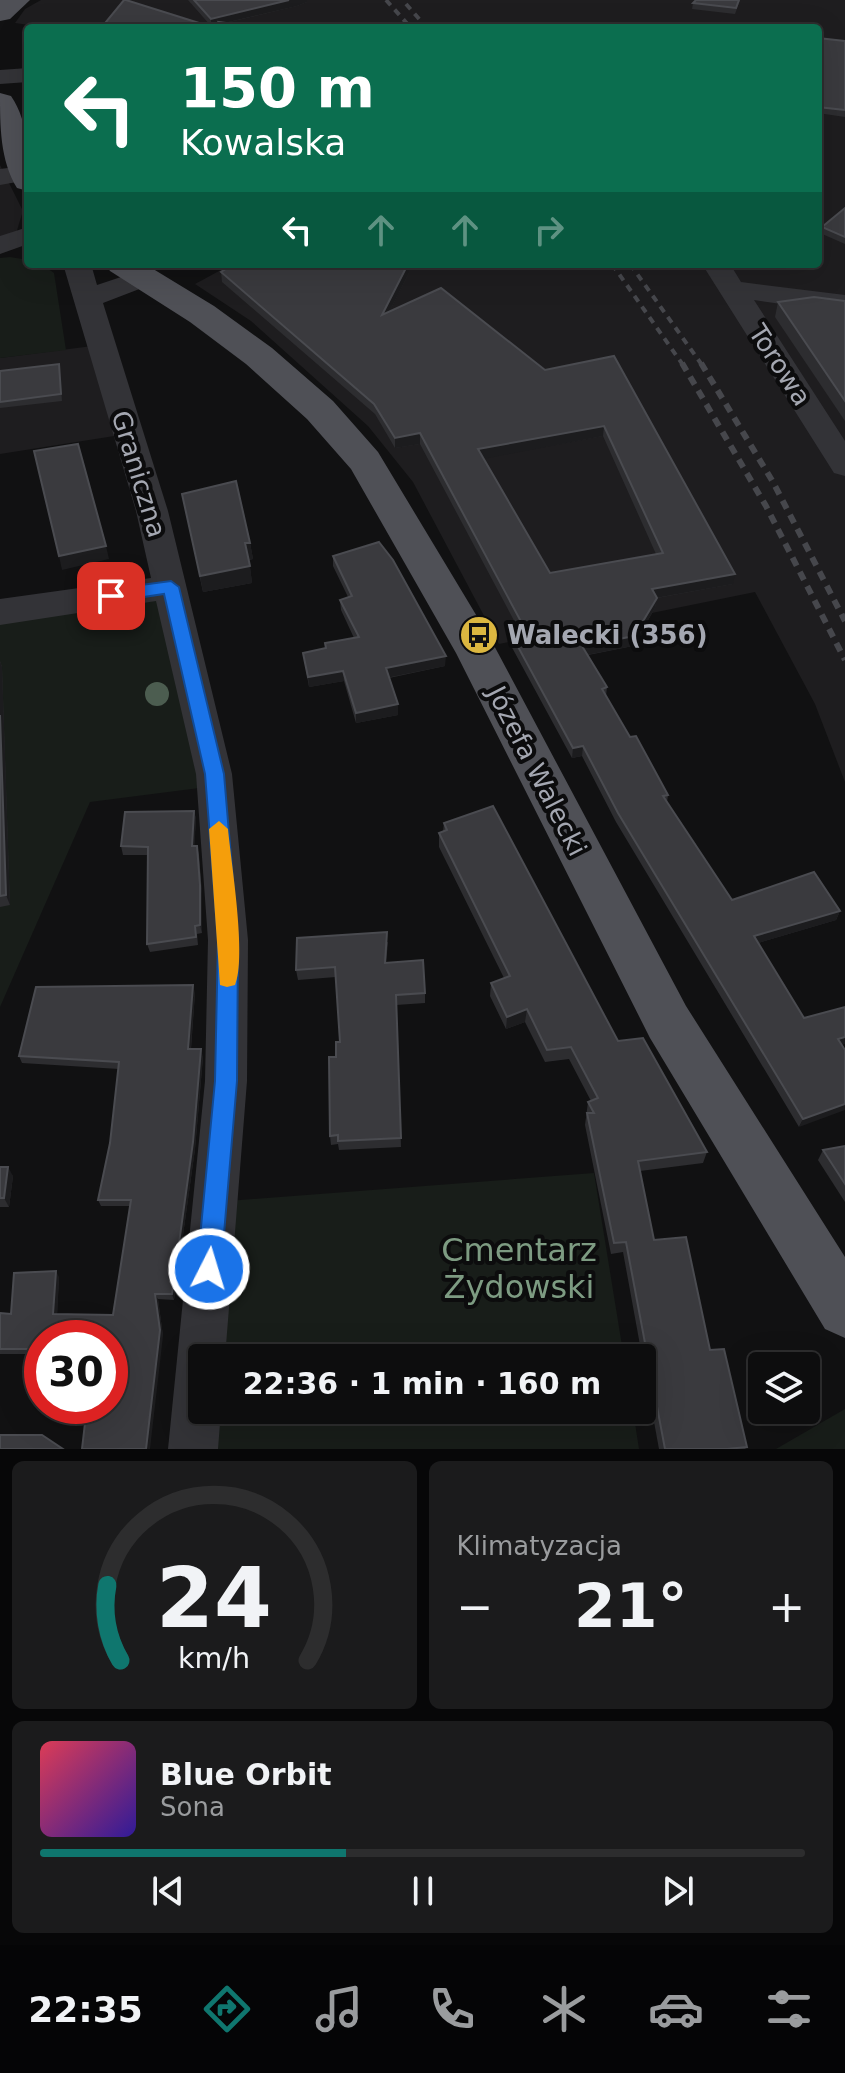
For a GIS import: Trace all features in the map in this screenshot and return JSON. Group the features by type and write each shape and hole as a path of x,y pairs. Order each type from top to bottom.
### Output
{"main road":[{"path":"0,13 16,0"},
{"path":"0,102 17,177"},
{"name":"Józefa Walecki","path":"133,271 259,356 320,410 365,461 475,649 668,1022 845,1309"}],"street":[{"path":"0,77 24,75"},
{"path":"0,246 24,237"},
{"path":"82,282 133,271"},
{"path":"724,276 845,304"},
{"name":"Torowa","path":"724,276 845,465"},
{"name":"Graniczna","path":"82,282 152,511 214,774 228,940 226,1081 193,1449"},
{"path":"0,612 171,587"}],"shaded area":[{"path":"41,0 845,0 845,782 815,704 755,592 499,644 413,482 368,426 251,321 195,284 225,268 822,268 822,24 15,23 25,9"},
{"path":"0,165 23,211 14,240 0,242"},
{"path":"100,345 127,434 0,454 0,358"}],"green space":[{"path":"0,258 24,259 24,268 47,268 54,273 66,350 0,358"},
{"path":"171,587 215,786 90,802 0,1007 0,612"},
{"name":"Cmentarz Żydowski","path":"594,1173 622,1344 217,1344 228,1201"},
{"path":"845,1409 845,1449 776,1449 820,1424"},
{"path":"211,1424 635,1424 639,1449 209,1449"}],"building":[{"path":"126,0 202,24 104,24"},
{"path":"194,0 289,0 211,19"},
{"path":"696,0 739,0 736,8 693,3"},
{"path":"822,38 845,41 845,110 822,107"},
{"path":"845,208 845,237 822,227"},
{"path":"228,268 406,268 382,315 441,288 545,370 614,356 735,574 652,589 657,598 634,636 582,646 607,687 602,689 630,737 636,736 668,795 663,796 732,900 814,872 840,911 754,936 804,1018 845,1007 845,1037 838,1039 845,1050 845,1104 803,1119 618,813 583,746 573,748 510,632 525,629 420,433 395,438 374,404 221,272","holes":["604,426 663,553 550,573 478,449"]},
{"path":"814,297 845,301 845,401 778,302"},
{"path":"59,364 61,394 0,402 0,371"},
{"path":"78,444 106,546 59,556 34,451"},
{"path":"236,481 250,543 245,543 250,566 200,576 182,494"},
{"path":"379,542 393,560 446,656 386,668 398,704 356,713 343,671 308,677 303,653 326,648 325,643 359,637 340,600 352,596 333,556"},
{"path":"0,715 6,895 0,896"},
{"path":"493,806 618,1041 643,1038 707,1152 638,1161 654,1240 686,1237 710,1350 724,1349 747,1447 665,1449 656,1401 656,1344 645,1344 626,1242 614,1243 587,1113 594,1113 588,1102 598,1098 571,1047 547,1050 527,1009 507,1017 491,983 510,976 439,833 447,830 444,823"},
{"path":"194,811 192,846 197,846 200,885 200,925 195,926 196,937 147,944 148,847 121,846 125,812"},
{"path":"387,932 385,963 423,960 425,993 396,995 401,1138 338,1141 338,1135 330,1136 329,1057 336,1057 336,1042 340,1042 335,967 296,970 297,938"},
{"path":"193,985 188,1049 201,1049 193,1142 172,1294 155,1294 160,1330 146,1449 82,1449 85,1424 128,1424 128,1320 24,1320 24,1349 0,1349 0,1313 11,1314 14,1273 56,1271 53,1314 113,1315 131,1200 98,1200 110,1143 119,1062 19,1056 36,987"},
{"path":"845,1146 845,1184 823,1150"},
{"path":"0,1167 8,1167 4,1198 0,1198"},
{"path":"0,1435 42,1435 63,1449 0,1449"}],"railway":[{"path":"386,0 407,24"},
{"path":"406,4 424,24"},
{"path":"615,268 683,365"},
{"path":"633,268 702,365"},
{"path":"682,363 766,506 845,660"},
{"path":"701,363 773,482 845,621"}],"slow traffic":[{"path":"219,829 228,940 227,978"}],"place":[{"name":"Walecki (356)","path":"479,635"}],"route":[{"path":"111,596 171,587 214,774 228,940 226,1081 209,1269"}]}
